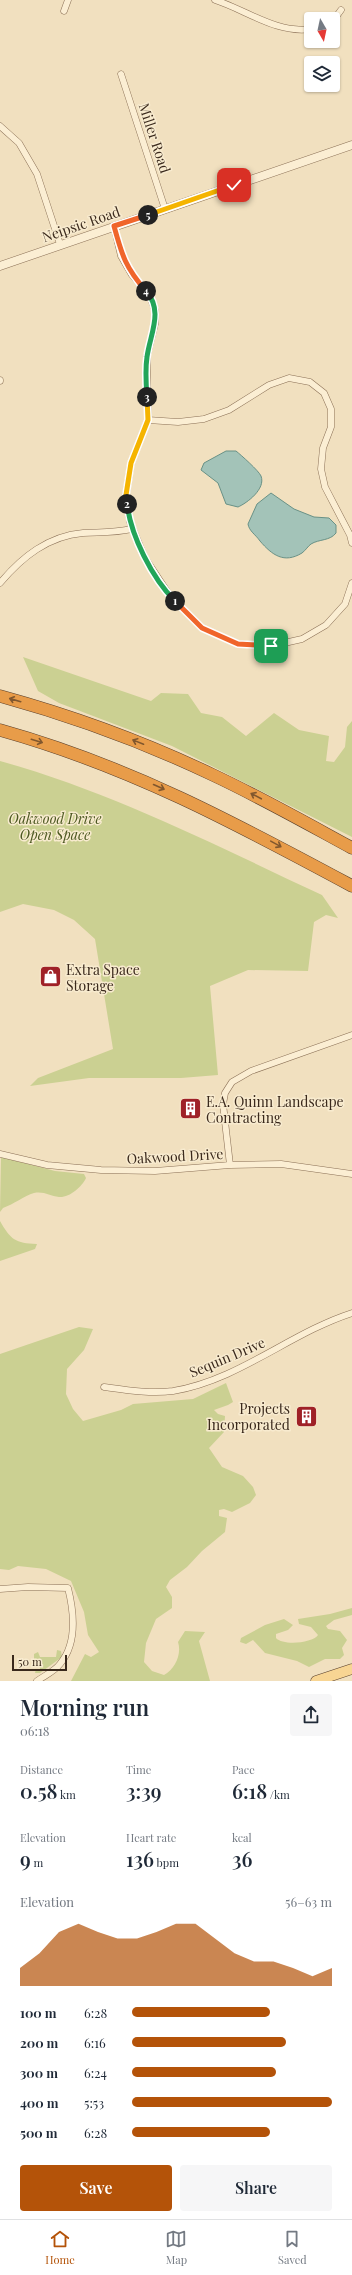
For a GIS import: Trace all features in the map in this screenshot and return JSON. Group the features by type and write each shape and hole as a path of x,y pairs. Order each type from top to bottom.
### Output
{"highway":[{"path":"0,696 87,723 171,756 242,789 352,848"},
{"path":"0,730 67,751 158,786 240,825 352,886"}],"main road":[{"path":"316,1681 352,1669"}],"street":[{"path":"64,11 68,0"},
{"path":"215,0 279,27 304,30"},
{"name":"Miller Road","path":"121,74 165,209"},
{"path":"0,126 19,143 37,174 60,244"},
{"name":"Neipsic Road","path":"0,266 60,244 352,145"},
{"path":"114,226 121,256 132,275 149,294 155,310 155,324 147,356 148,420 131,463 126,495 130,522 145,558 170,596 202,628 238,644 271,646 302,640 326,625 344,604 352,583"},
{"path":"148,420 178,422 204,419 229,410 269,385 282,380 289,378 310,382 324,393 331,409 332,427 323,448 321,469 325,488 350,535 352,542"},
{"path":"0,583 11,570 34,550 60,537 83,533 110,534 132,529"},
{"path":"230,1165 223,1104 225,1092 232,1082 252,1071 352,1035"},
{"name":"Oakwood Drive","path":"0,1154 47,1165 101,1170 155,1171 230,1165 280,1164 352,1174"},
{"name":"Sequin Drive","path":"104,1386 134,1391 173,1391 207,1381 244,1366 352,1313"},
{"path":"0,1589 28,1587 68,1588 72,1618 70,1646 60,1665 37,1681"}],"green space":[{"path":"23,657 151,701 161,693 188,694 201,713 222,717 246,736 274,713 299,730 329,736 326,761 334,762 345,747 347,727 352,721 352,837 172,746 59,703 38,691"},
{"name":"Oakwood Drive Open Space","path":"0,761 83,788 204,839 322,895 338,918 326,915 314,922 308,971 248,970 210,986 218,1075 181,1078 89,1078 30,1086 38,1078 113,1049 95,939 74,920 54,910 23,904 0,912"},
{"path":"1,1157 55,1171 84,1174 86,1178 78,1188 67,1196 59,1197 44,1193 34,1193 3,1208 0,1212"},
{"path":"0,1221 7,1232 14,1239 23,1243 37,1244 35,1249 0,1261"},
{"path":"79,1327 93,1329 84,1350 67,1369 66,1394 73,1409 83,1421 121,1410 133,1404 193,1399 226,1383 233,1402 214,1410 218,1414 225,1416 224,1432 209,1448 222,1467 243,1476 253,1487 256,1495 250,1503 232,1512 224,1509 219,1510 219,1516 227,1518 225,1532 202,1551 187,1567 170,1580 166,1587 172,1597 172,1608 156,1619 146,1643 144,1662 152,1671 164,1675 177,1661 179,1651 178,1642 185,1631 205,1632 199,1641 210,1681 71,1681 85,1654 91,1657 99,1652 88,1635 84,1612 71,1581 46,1569 18,1566 9,1570 0,1569 0,1354"},
{"path":"352,1608 352,1615 334,1620 326,1626 328,1629 340,1631 347,1640 342,1648 344,1655 340,1659 325,1659 309,1667 297,1661 265,1653 253,1640 246,1644 240,1642 241,1638 265,1625 284,1619 293,1625 288,1630 276,1634 276,1638 291,1643 304,1642 315,1638 318,1635 311,1627 299,1624 298,1619 330,1614"},
{"path":"57,1650 61,1651 62,1657 40,1673 35,1673 36,1669 40,1669 39,1660 34,1659 34,1654 38,1652 40,1657 56,1657"}],"water":[{"path":"226,451 236,451 254,467 261,476 261,486 255,495 238,507 226,504 218,483 201,470 204,463"},
{"path":"271,493 294,509 314,517 329,518 336,525 336,533 328,539 311,544 302,553 296,556 284,558 274,554 253,533 248,524 257,504"}],"place":[{"name":"Extra Space Storage","path":"51,977"},
{"name":"E.A. Quinn Landscape Contracting","path":"191,1109"},
{"name":"Projects Incorporated","path":"306,1416"}],"route":[{"path":"234,185 114,226 121,256 132,275 149,294 155,310 155,324 147,356 146,385 148,420 131,463 126,495 130,522 145,558 170,596 202,628 238,644 271,646"}]}
